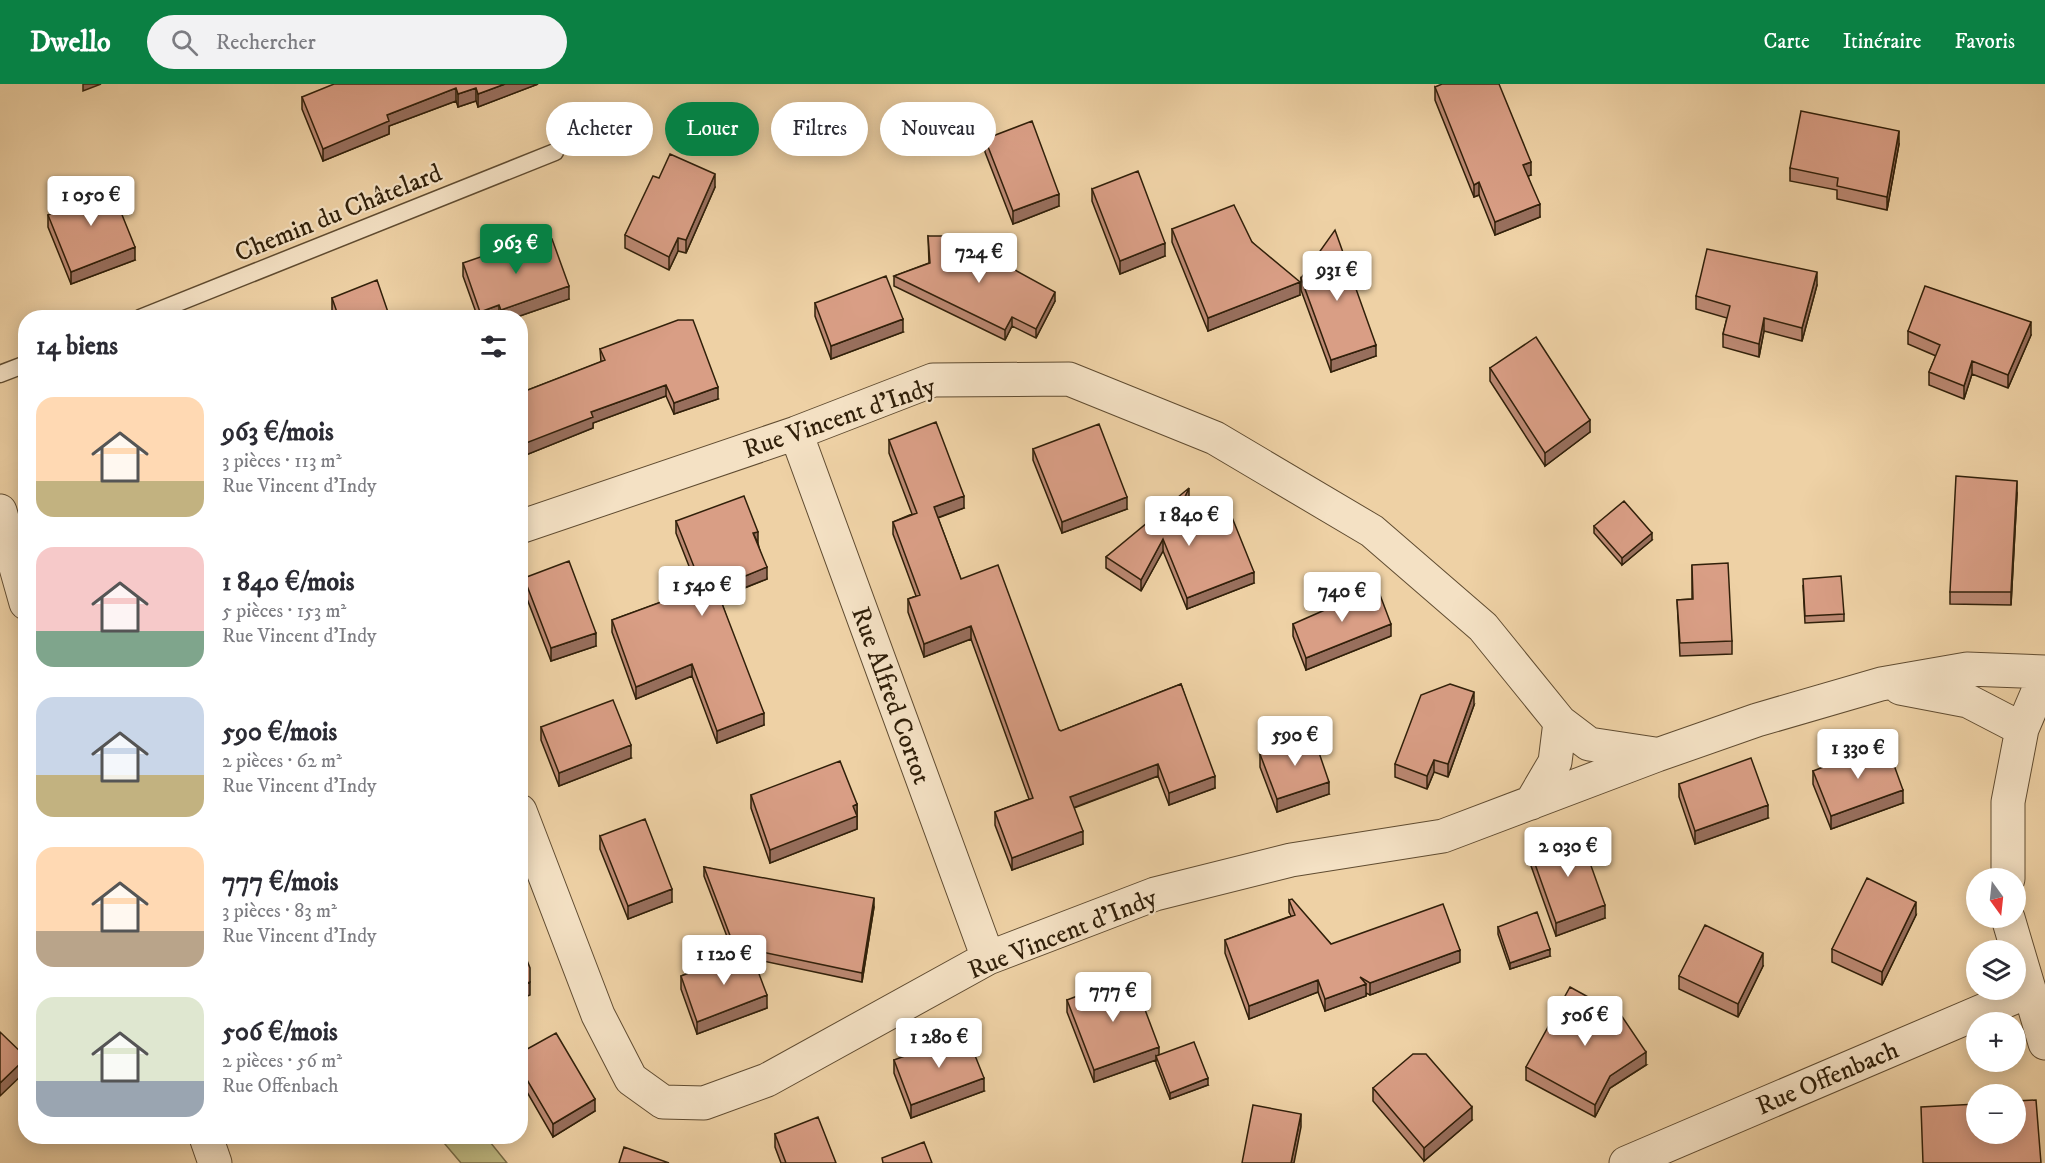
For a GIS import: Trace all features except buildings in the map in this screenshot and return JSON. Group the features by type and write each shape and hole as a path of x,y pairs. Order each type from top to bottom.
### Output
{"street":[{"name":"Rue Vincent d'Indy","path":"528,524 796,433 933,380 1069,379 1215,438 1372,531 1484,627 1560,722 1589,744 1657,755"},
{"name":"Rue Alfred Cortot","path":"796,433 987,958"},
{"path":"0,511 18,575"},
{"path":"1881,684 1967,669 2045,673 2022,729 2008,802 2008,868"},
{"name":"Rue Vincent d'Indy","path":"528,832 598,1015 631,1079 663,1102 704,1103 767,1080 987,958 1155,894 1291,860 1443,836 1657,755 1757,720 1881,684 1968,701 2022,729"},
{"path":"1531,803 1555,762 1560,722"},
{"path":"2011,928 2045,1043"},
{"name":"Rue Offenbach","path":"1626,1163 2029,991"},
{"path":"208,1144 215,1163"}],"lane":[{"name":"Chemin du Châtelard","path":"160,310 546,156"},
{"path":"0,374 18,367"}],"shaded area":[{"path":"445,1144 492,1144 507,1163 461,1163"}]}
